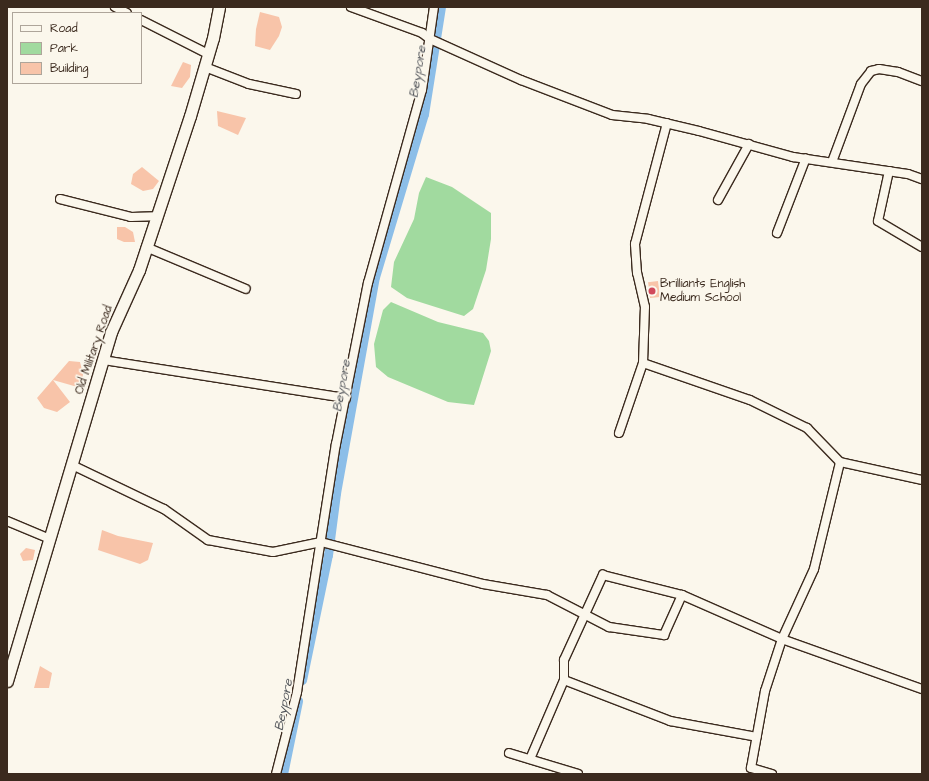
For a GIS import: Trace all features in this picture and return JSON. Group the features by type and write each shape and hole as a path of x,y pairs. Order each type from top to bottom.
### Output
{"main road":[{"name":"Old Military Road","path":"7,681 111,332 146,247 208,54 219,7"}],"street":[{"path":"115,7 125,12"},
{"path":"351,7 422,32 430,39 530,84 612,115 667,123 806,158 889,171 922,179"},
{"path":"276,774 297,692 320,542 368,283 384,217 410,136 422,90 434,7"},
{"path":"142,21 208,54"},
{"path":"204,67 249,84 296,94"},
{"path":"832,162 861,84 871,71 879,69 898,72 922,81"},
{"path":"619,434 643,364 645,307 637,273 635,244 667,123"},
{"path":"718,200 749,144"},
{"path":"777,233 806,158"},
{"path":"889,171 878,221 922,247"},
{"path":"60,199 131,217 156,216"},
{"path":"146,247 246,289"},
{"path":"103,360 346,398"},
{"path":"643,364 750,400 807,428 840,462 922,480"},
{"path":"772,774 752,771 765,691 782,639 814,569 840,462"},
{"path":"72,465 164,509 208,540 273,552 320,542 483,584 547,595 609,627 664,636 682,595"},
{"path":"7,521 50,539"},
{"path":"530,759 564,680 564,660 577,635 583,613 603,575 682,595 782,639 922,689"},
{"path":"564,680 670,721 757,737"},
{"path":"509,753 578,774"}],"green space":[{"path":"426,177 452,187 491,213 491,239 486,270 473,309 464,316 407,298 391,287 394,262 414,219 419,193"},
{"path":"391,302 438,322 483,333 489,341 491,351 474,405 448,402 388,377 376,367 374,344 383,310"}],"building":[{"path":"260,12 279,17 282,27 279,36 270,50 255,46 256,29"},
{"path":"183,62 191,65 190,77 182,88 171,86"},
{"path":"217,111 246,118 238,135 218,126"},
{"path":"142,167 159,181 153,189 143,191 131,184 133,174"},
{"path":"117,227 125,227 133,232 135,242 124,242 117,239"},
{"name":"Brilliants English Medium School","path":"658,281 660,297 650,298 648,282"},
{"path":"69,361 80,362 83,374 81,388 53,380 70,402 57,412 44,408 37,398"},
{"path":"102,530 118,536 153,543 148,560 140,564 98,550"},
{"path":"26,548 35,550 33,560 23,561 20,554"},
{"path":"40,666 52,673 49,688 34,688"}],"waterway":[{"name":"Beypore","path":"302,680 328,555 336,493 375,277 424,114 441,7"},
{"name":"Beypore","path":"283,774 298,701"}],"place":[{"name":"Brilliants English Medium School","path":"652,291"}]}
